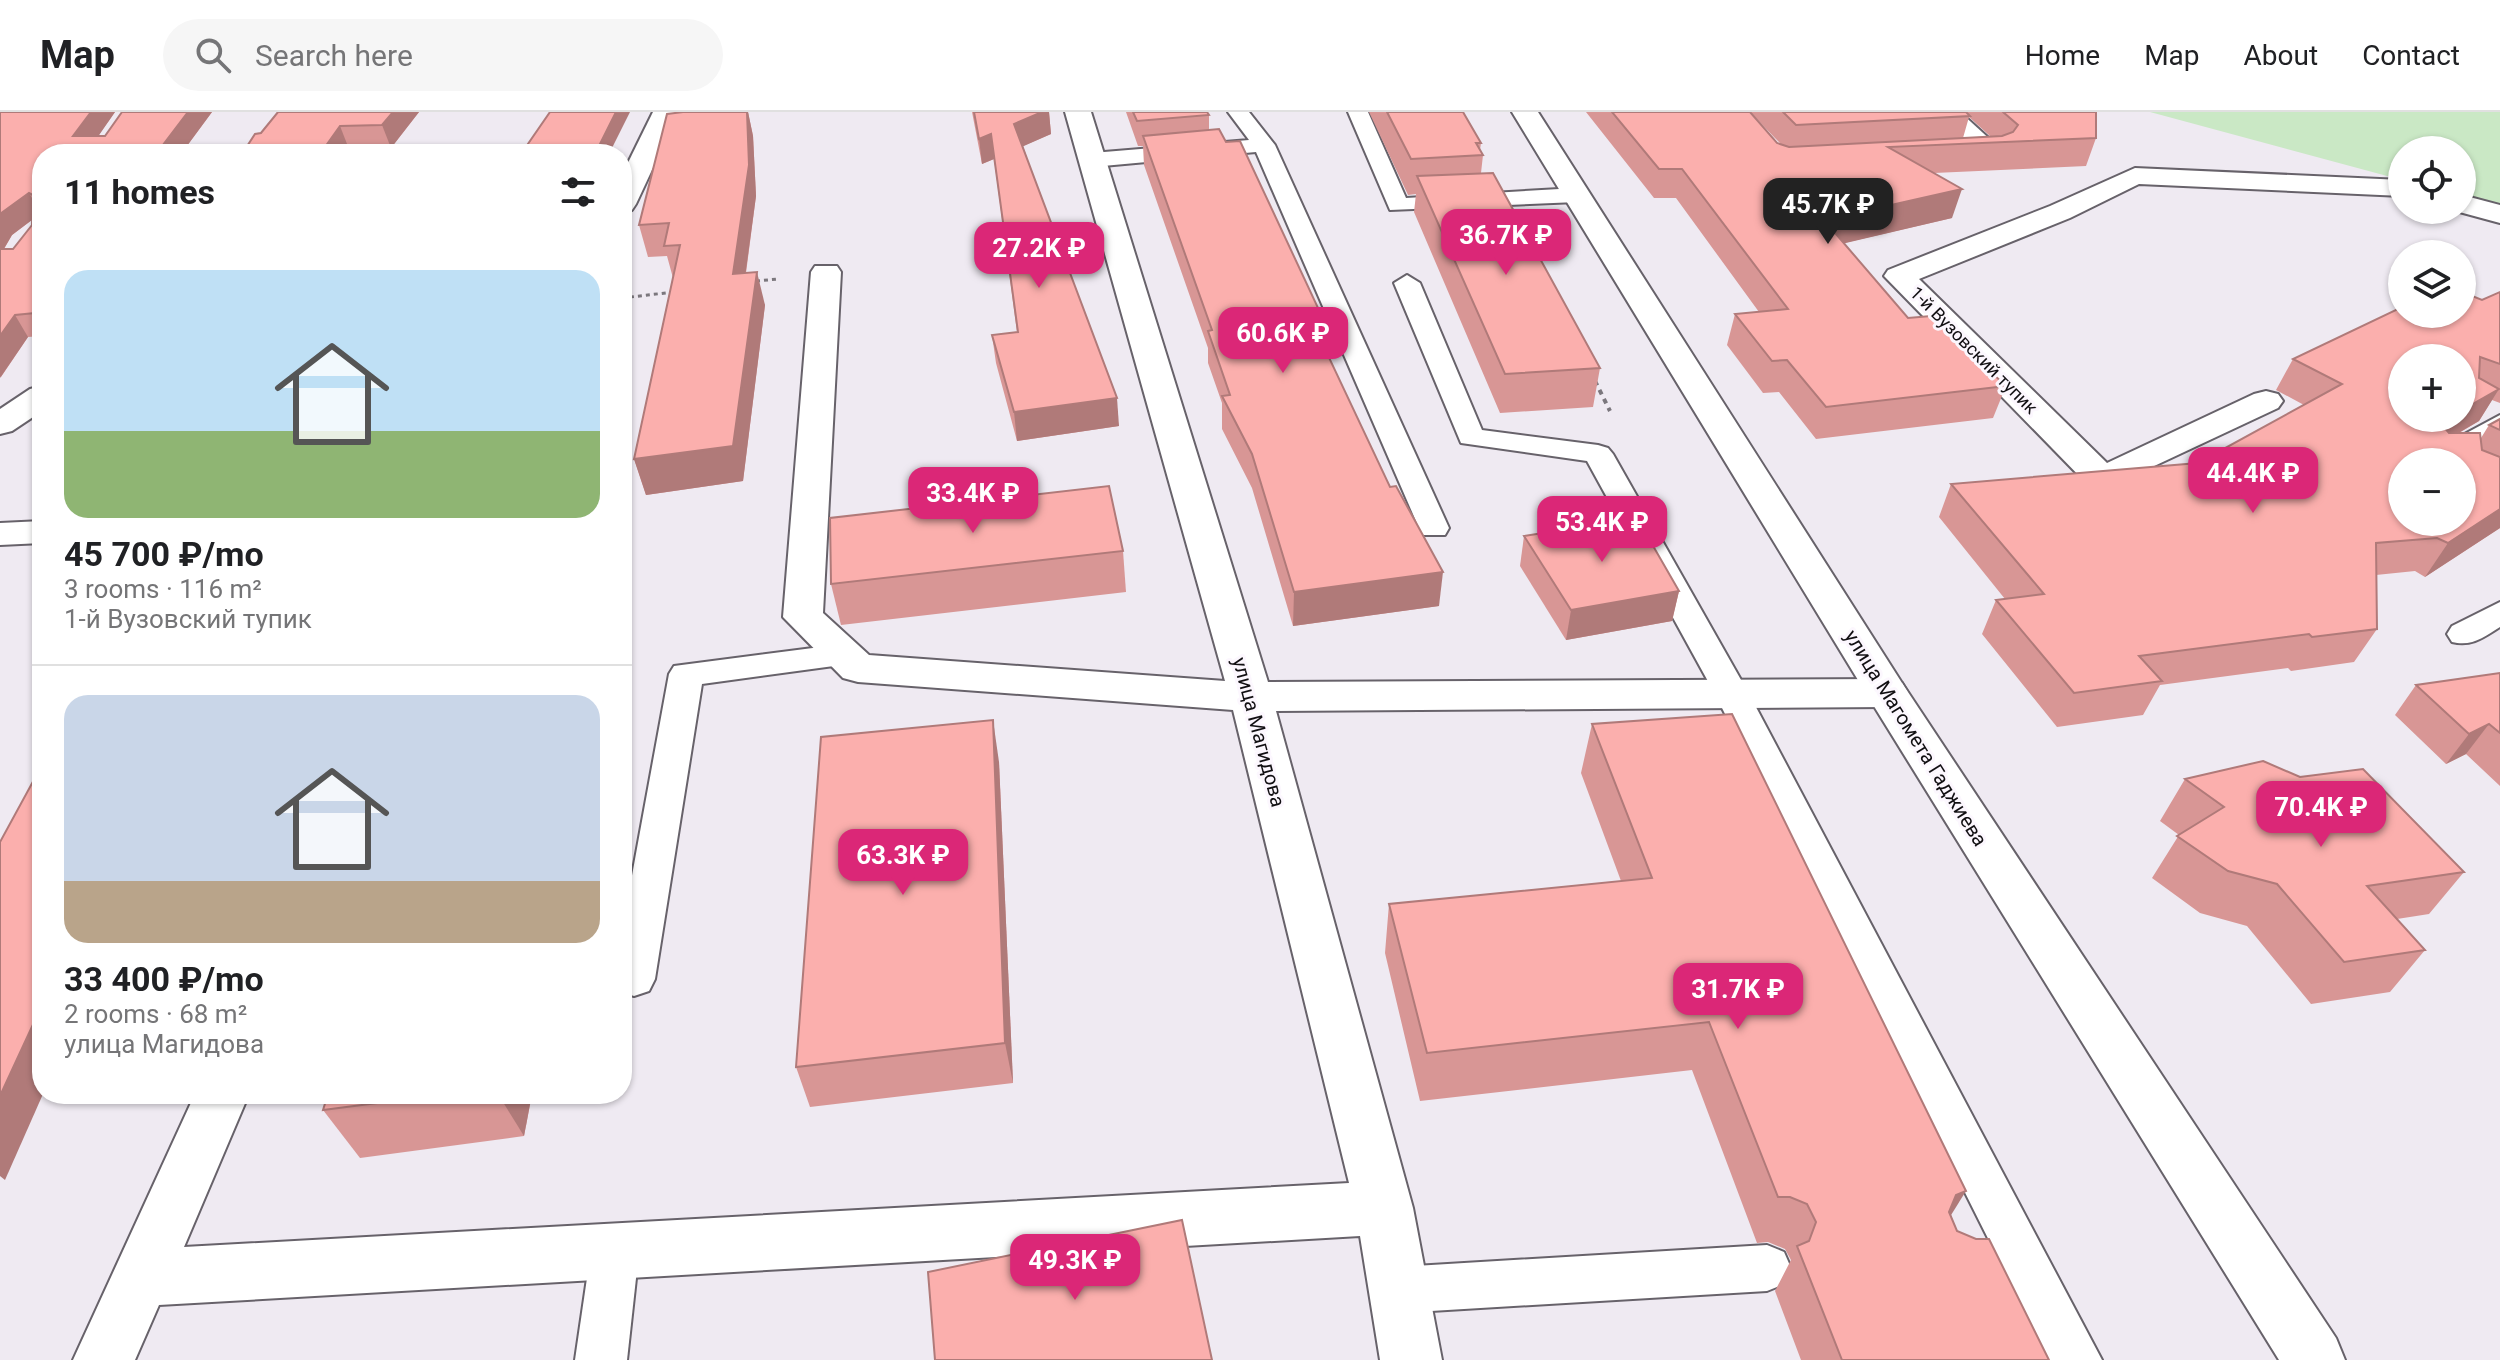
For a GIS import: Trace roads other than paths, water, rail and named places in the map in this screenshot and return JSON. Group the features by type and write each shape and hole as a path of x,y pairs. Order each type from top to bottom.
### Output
{"street":[{"path":"632,183 666,112"},
{"name":"улица Магидова","path":"1078,112 1251,697 1384,1208 1411,1360"},
{"name":"улица Магомета Гаджиева","path":"1518,112 1573,195"},
{"name":"улица Магомета Гаджиева","path":"1525,112 2286,1360"},
{"path":"1944,112 1992,153 1947,156"},
{"name":"1-й Вузовский тупик","path":"2266,401 2103,479 1899,276 2060,212 2135,176 2388,187"},
{"path":"2476,208 2500,214"},
{"path":"826,272 803,617 858,668 1251,697 1879,693"},
{"path":"0,424 32,403"},
{"path":"0,534 32,532"},
{"name":"улица Магомета Гаджиева","path":"1879,693 2314,1360"},
{"path":"104,1360 218,1104"},
{"path":"141,1278 1384,1208"}],"lane":[{"path":"1238,112 1264,145 1434,528"},
{"path":"1358,112 1398,205 1573,195"},
{"path":"1092,160 1264,145"},
{"path":"1407,283 1471,437 1598,454 1732,694 1999,1254 2076,1360"},
{"path":"2458,448 2500,424"},
{"path":"2464,634 2500,613"},
{"path":"634,979 686,674 844,655"},
{"path":"601,1360 615,1251"},
{"path":"1398,1290 1767,1268"}]}
